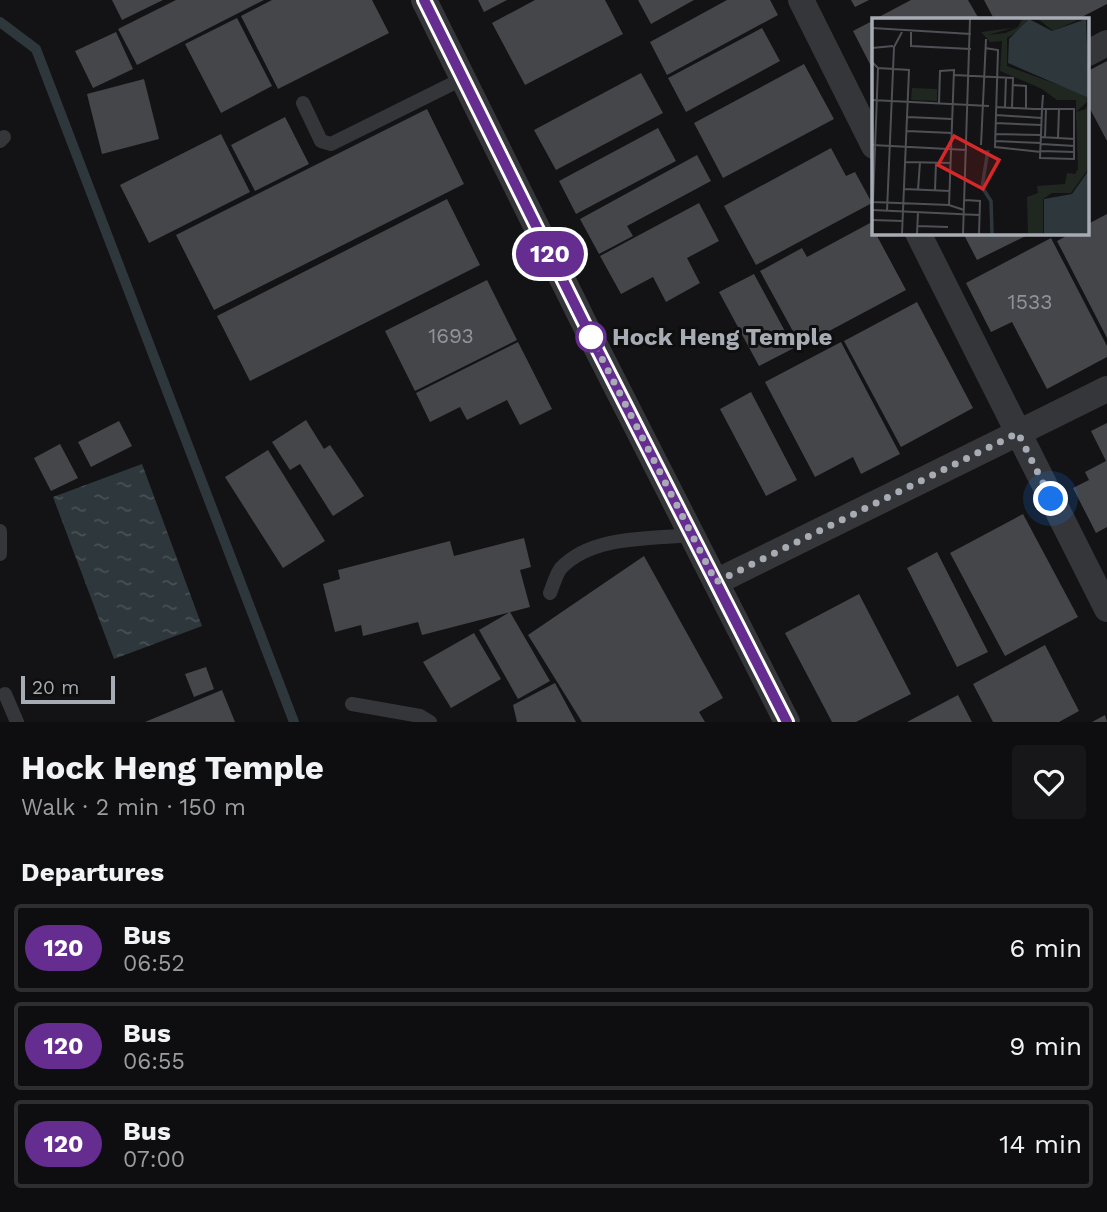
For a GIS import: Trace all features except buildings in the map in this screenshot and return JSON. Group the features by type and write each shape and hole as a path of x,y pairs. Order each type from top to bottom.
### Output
{"street":[{"path":"424,0 593,341 787,722"},
{"path":"801,0 872,142"},
{"path":"1090,52 1107,43"},
{"path":"918,234 1107,609"},
{"path":"716,582 1107,389"}],"lane":[{"path":"303,103 321,141 331,144 464,78"},
{"path":"0,531 0,554"},
{"path":"550,593 560,569 579,555 601,545 693,535"},
{"path":"5,694 17,722"},
{"path":"352,704 420,716 430,722"}],"water":[{"path":"142,464 202,626 114,659 53,497"}],"waterway":[{"path":"0,22 36,49 294,722"}],"bus line":[{"name":"120","path":"424,0 593,341 787,722"}],"place":[{"name":"Hock Heng Temple","path":"591,337"}],"route":[{"path":"591,337 716,582 1018,433 1051,499"}]}
